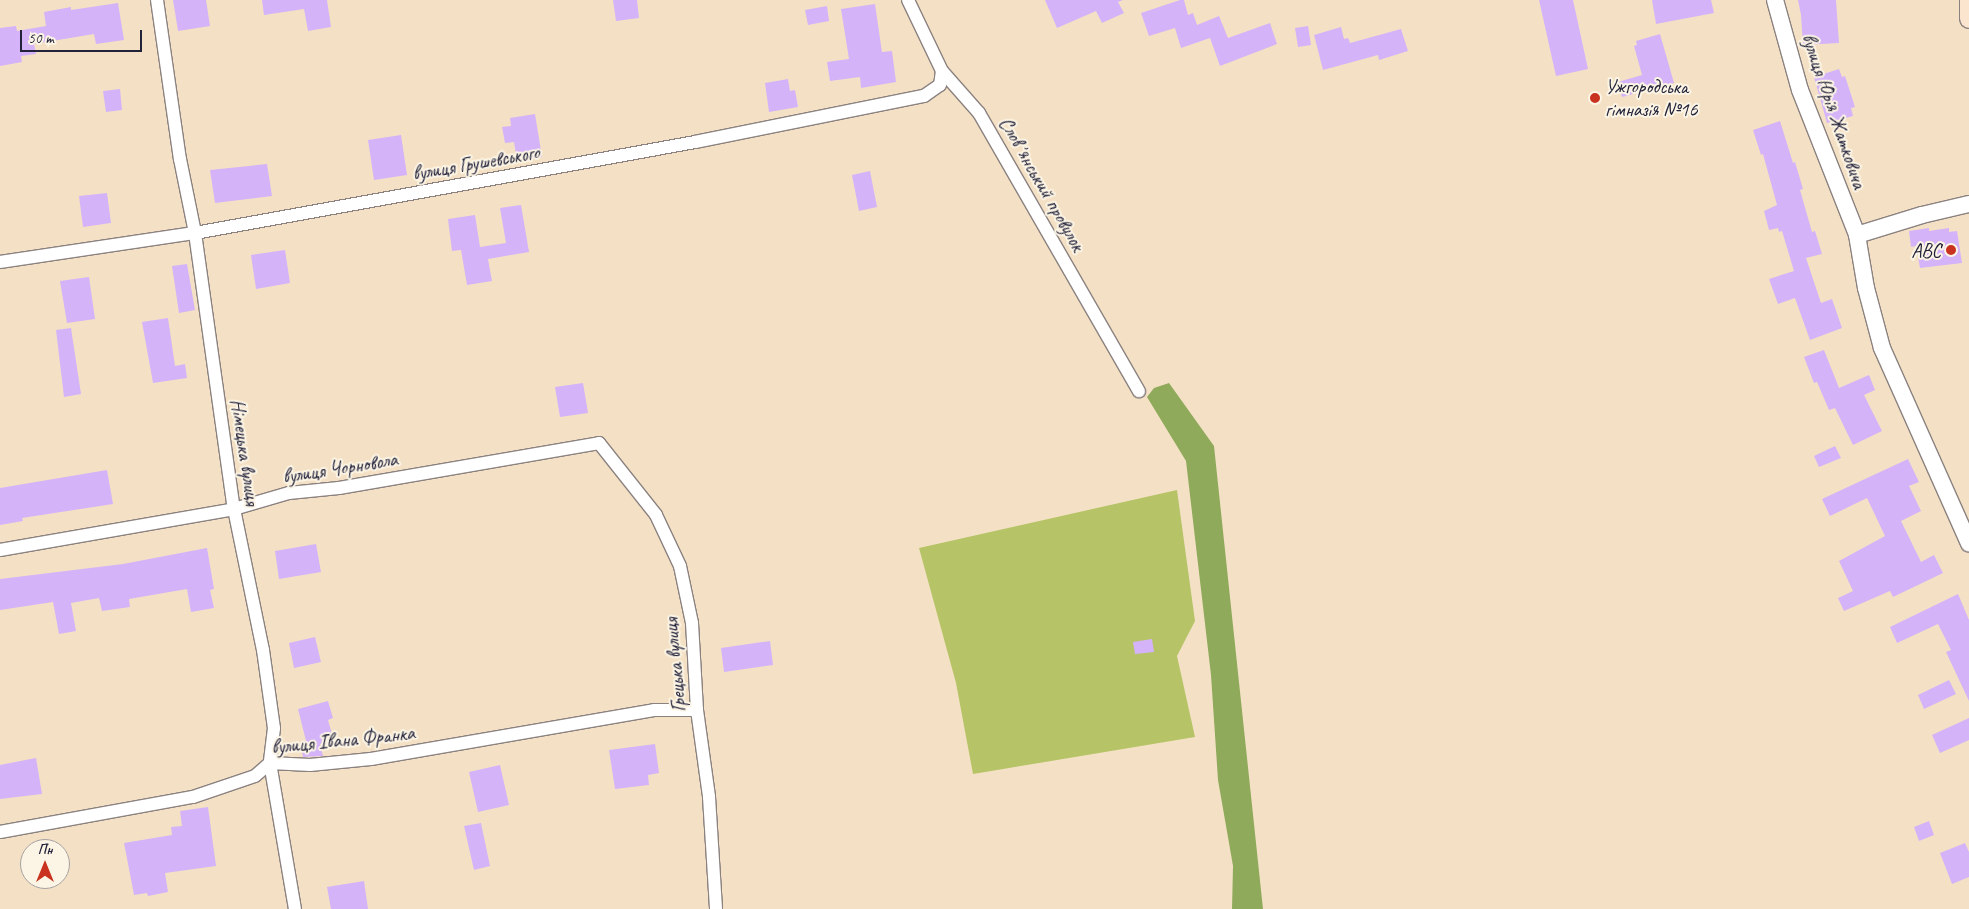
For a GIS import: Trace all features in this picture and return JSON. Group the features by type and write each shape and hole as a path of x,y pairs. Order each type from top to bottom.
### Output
{"main road":[{"path":"1968,0 1969,18"}],"street":[{"name":"Німецька вулиця","path":"157,0 180,159 195,233 234,510 263,650 273,718 273,748 270,763 295,909"},
{"name":"Словʼянський провулок","path":"908,0 942,71 979,113 1139,391"},
{"name":"вулиця Юрія Жатковича","path":"1775,0 1800,90 1857,235 1866,288 1882,348 1969,543"},
{"name":"вулиця Грушевського","path":"0,262 195,233 695,142 924,96 940,85 942,71"},
{"path":"1857,235 1892,223 1969,204"},
{"name":"вулиця Чорновола","path":"0,550 234,510 289,493 339,488 598,443"},
{"name":"Грецька вулиця","path":"598,443 656,515 680,566 692,623 697,710 709,797 716,909"},
{"name":"вулиця Івана Франка","path":"0,832 193,797 255,776 270,763 310,765 371,759 654,710 697,710"}],"green space":[{"path":"1169,383 1214,446 1263,909 1232,909 1233,866 1218,780 1211,675 1186,461 1147,397 1154,388"},
{"path":"1177,490 1195,621 1177,656 1195,737 973,774 956,683 919,548"}],"building":[{"path":"173,0 206,0 210,26 178,31"},
{"path":"262,0 327,0 331,27 308,31 304,9 264,15"},
{"path":"613,0 637,0 639,18 616,21"},
{"path":"1045,0 1123,0 1118,2 1124,13 1102,23 1096,11 1057,28"},
{"path":"1184,0 1188,15 1193,13 1197,25 1219,16 1228,38 1270,23 1277,44 1220,66 1210,38 1181,48 1175,28 1149,36 1141,13"},
{"path":"1539,0 1573,0 1588,69 1556,76"},
{"path":"1652,0 1711,0 1714,13 1656,24"},
{"path":"1798,0 1836,0 1839,43 1803,45"},
{"path":"118,3 124,40 96,44 94,34 34,44 36,54 21,56 22,62 0,66 0,28 16,26 17,31 46,26 44,12 71,7 71,10"},
{"path":"875,4 882,52 892,51 896,82 861,88 860,77 830,81 827,62 849,59 841,9"},
{"path":"827,6 829,21 808,25 805,10"},
{"path":"1308,26 1311,45 1298,47 1295,28"},
{"path":"1341,27 1344,39 1348,38 1350,43 1401,29 1408,51 1379,60 1378,55 1323,70 1314,35"},
{"path":"1660,34 1674,83 1622,97 1618,82 1642,75 1634,46 1637,45 1636,41"},
{"path":"1839,69 1842,77 1845,76 1855,107 1851,108 1853,116 1827,123 1814,77"},
{"path":"788,79 790,91 795,90 798,107 769,112 765,83"},
{"path":"120,89 122,110 106,112 103,91"},
{"path":"535,114 542,157 517,161 514,142 505,143 502,127 511,126 510,118"},
{"path":"1780,121 1803,189 1800,190 1812,232 1815,231 1822,254 1806,258 1821,303 1832,299 1842,328 1810,340 1795,298 1778,304 1769,279 1794,271 1782,231 1779,232 1778,228 1769,230 1764,211 1777,205 1763,154 1761,155 1753,130"},
{"path":"401,135 407,175 374,180 368,140"},
{"path":"267,164 272,196 215,203 210,170"},
{"path":"870,171 877,207 859,211 852,175"},
{"path":"107,193 111,223 83,227 79,196"},
{"path":"521,205 529,252 488,259 492,281 467,285 461,250 452,251 448,219 475,215 480,247 506,243 500,208"},
{"path":"1929,228 1929,231 1949,228 1949,232 1957,231 1962,263 1920,268 1916,246 1911,247 1909,231"},
{"path":"285,250 290,283 256,289 251,255"},
{"path":"187,264 195,310 179,313 172,266"},
{"path":"89,277 95,319 67,323 60,281"},
{"path":"168,318 175,366 185,364 187,378 153,383 142,322"},
{"path":"71,328 81,394 64,397 56,330"},
{"path":"1824,350 1839,388 1869,375 1875,390 1864,395 1882,431 1853,445 1835,408 1829,410 1817,382 1814,383 1804,357"},
{"path":"583,383 588,413 560,417 555,387"},
{"path":"1835,446 1841,458 1819,467 1814,456"},
{"path":"1908,459 1919,482 1909,486 1921,511 1901,521 1921,562 1934,555 1943,573 1893,597 1890,591 1844,611 1838,598 1853,591 1839,561 1885,536 1867,498 1830,516 1822,499"},
{"path":"107,470 113,504 22,518 23,521 0,525 0,488"},
{"path":"316,544 321,572 279,579 275,551"},
{"path":"207,548 214,589 210,590 214,608 191,612 187,589 129,599 130,607 102,611 99,598 71,603 76,631 59,634 53,602 0,610 0,579 123,564"},
{"path":"1958,594 1969,620 1969,701 1946,652 1951,650 1938,624 1897,643 1890,627"},
{"path":"315,637 321,662 294,668 289,643"},
{"path":"1152,639 1154,652 1135,654 1133,642"},
{"path":"770,641 773,665 724,672 721,648"},
{"path":"1949,680 1956,694 1924,709 1918,695"},
{"path":"328,701 333,718 328,720 334,741 320,744 323,756 303,757 300,742 306,741 298,709"},
{"path":"1969,718 1969,740 1940,753 1932,735"},
{"path":"655,744 659,773 648,775 649,785 615,789 609,750"},
{"path":"36,758 42,794 0,799 0,765"},
{"path":"500,765 509,805 478,812 469,772"},
{"path":"208,807 216,866 165,873 168,892 148,896 147,893 134,895 124,843 172,835 171,827 182,826 180,811"},
{"path":"1929,821 1934,835 1919,841 1914,827"},
{"path":"481,823 490,866 474,870 464,826"},
{"path":"1965,843 1969,852 1969,877 1952,884 1940,853"},
{"path":"364,881 368,909 331,909 327,887"}],"place":[{"name":"Ужгородська гімназія №16","path":"1595,98"},
{"name":"ABC","path":"1951,250"}]}
